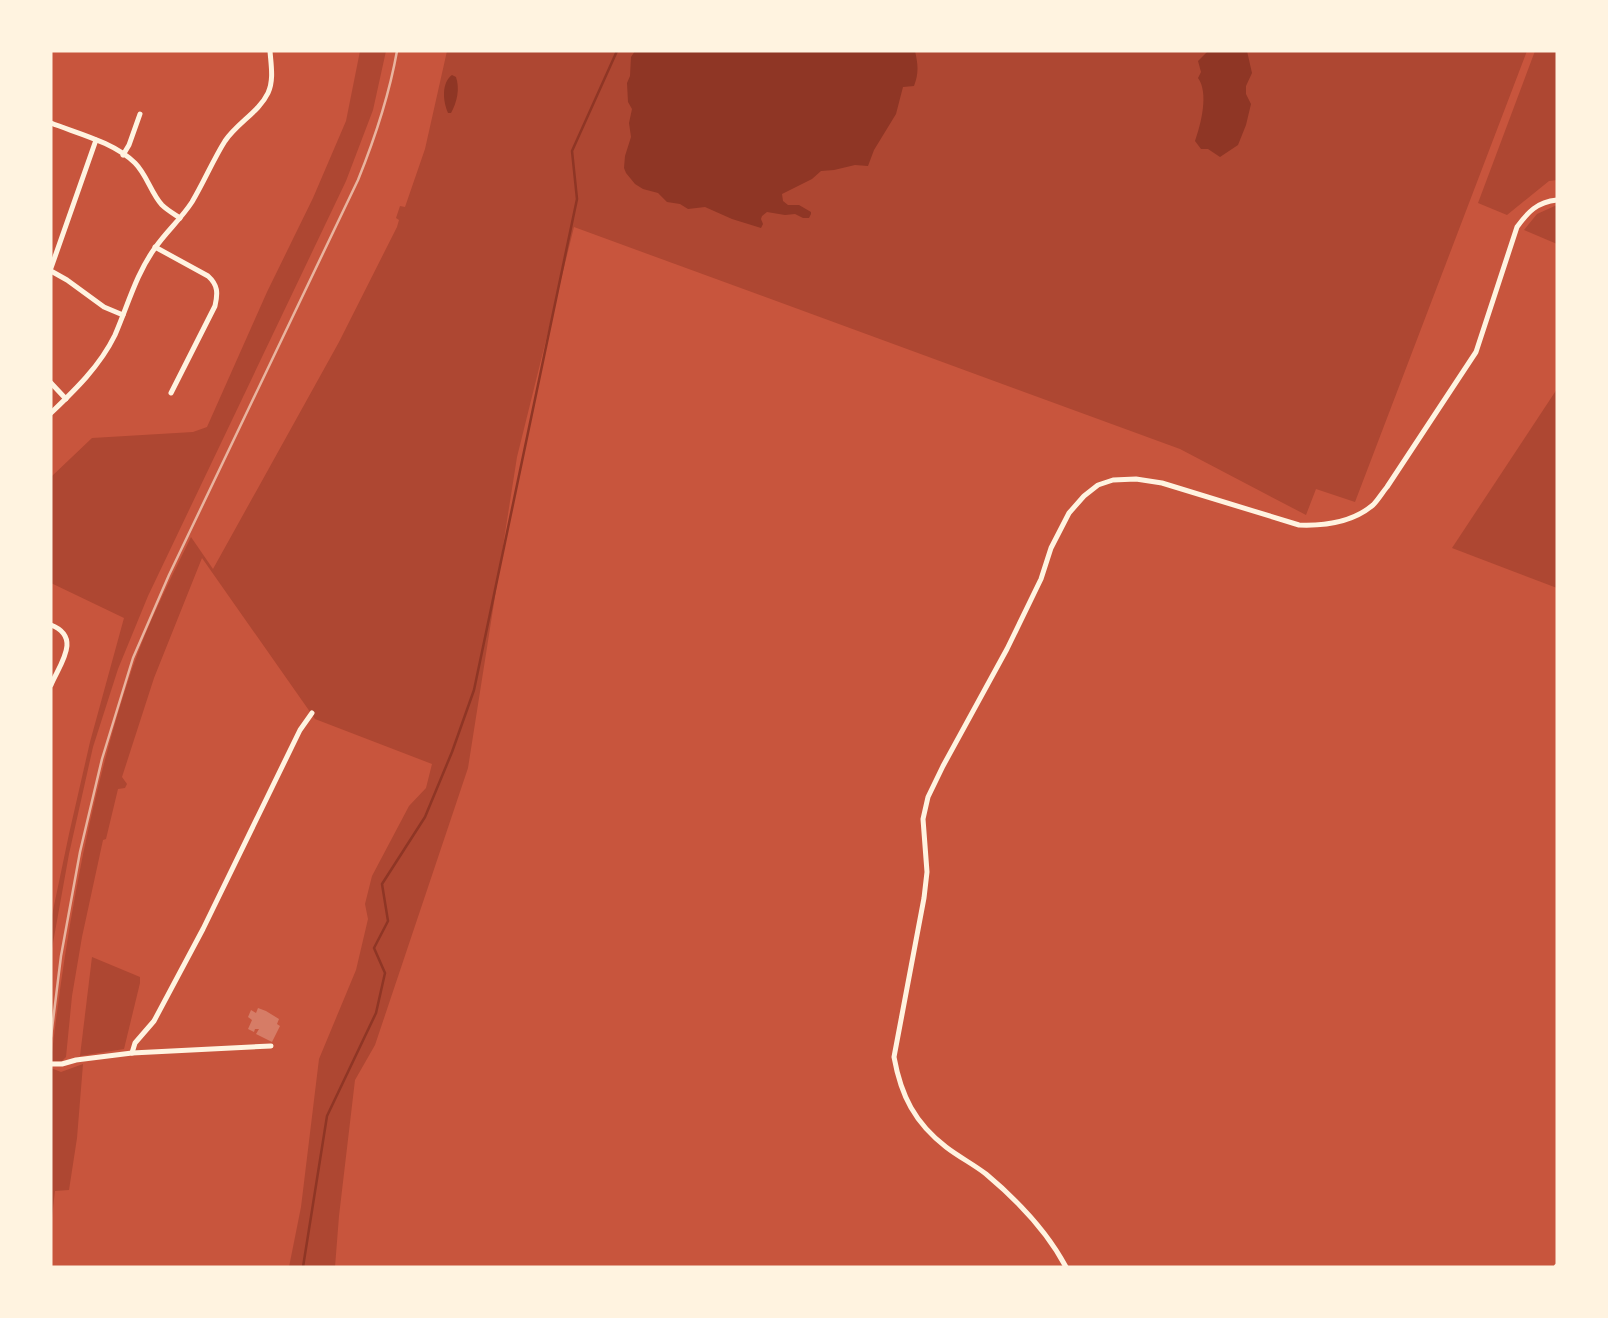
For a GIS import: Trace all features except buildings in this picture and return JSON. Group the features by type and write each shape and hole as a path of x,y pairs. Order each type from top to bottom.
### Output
{"street":[{"path":"51,413 93,370 104,354 114,337 135,282 155,247 191,203 225,141 267,95 272,75 270,51"},
{"path":"123,155 140,114"},
{"path":"51,123 110,146 135,163 161,204 180,218"},
{"path":"96,140 51,270 104,307 123,315"},
{"path":"1066,1267 1055,1246 1019,1206 988,1176 928,1132 908,1106 898,1080 894,1057 927,872 923,819 928,797 1007,649 1069,513 1084,496 1098,485 1113,480 1136,478 1162,483 1299,525 1346,520 1363,512 1375,503 1387,487 1476,352 1517,228 1525,216 1539,204 1557,200"},
{"path":"155,247 208,276 217,288 218,296 172,393"},
{"path":"51,383 66,399"},
{"path":"51,625 62,630 68,642 51,685"},
{"path":"132,1053 135,1043 149,1028 160,1010 203,929 300,730 312,713"},
{"path":"51,1064 132,1053 271,1046"}],"shaded area":[{"path":"360,51 386,51 373,110 346,181 148,596 118,669 93,747 69,854 51,954 51,920 69,834 90,742 124,618 51,583 51,477 92,438 193,432 207,427 346,121"},
{"path":"447,51 1527,51 1355,502 1316,489 1306,515 1180,449 574,227 517,457 468,768 375,1045 355,1080 335,1267 289,1267 301,1207 319,1059 356,970 368,919 365,904 372,876 409,806 426,788 432,764 315,719 202,558 154,678 122,777 127,784 125,788 118,789 106,839 103,840 82,937 72,996 66,1057 62,1061 51,1061 57,1012 72,912 92,813 117,716 145,635 191,537 213,569 339,342 397,227 399,220 396,218 400,206 405,207 425,149"},
{"path":"635,51 915,51 917,73 914,86 903,87 896,114 874,150 868,166 855,165 821,171 812,179 782,194 783,201 788,205 799,205 811,212 809,218 767,212 762,216 761,228 705,207 688,209 680,204 667,202 658,193 635,184 626,173 625,156 631,137 629,123 632,109 628,102 627,83 631,57"},
{"path":"1208,51 1247,51 1252,73 1246,86 1246,94 1251,104 1246,125 1238,145 1220,157 1208,149 1201,149 1195,141 1203,100 1198,78 1201,72 1198,61"},
{"path":"1535,51 1557,51 1557,180 1549,181 1507,215 1478,203"},
{"path":"452,75 456,77 458,91 453,109 448,113 444,93 448,78"},
{"path":"1557,205 1557,244 1524,230 1537,214"},
{"path":"1557,389 1557,588 1452,548"},
{"path":"92,957 140,977 140,983 124,1049 80,1056"},
{"path":"83,1064 77,1138 69,1190 55,1191 51,1226 51,1068 61,1072"}],"waterway":[{"path":"303,1267 327,1116 376,1013 385,973 374,948 388,921 382,884 425,817 474,690 577,199 572,151 617,51"}],"railway":[{"path":"51,1037 61,956 80,852 102,759 133,658 169,575 358,180 381,117 397,51"}]}
